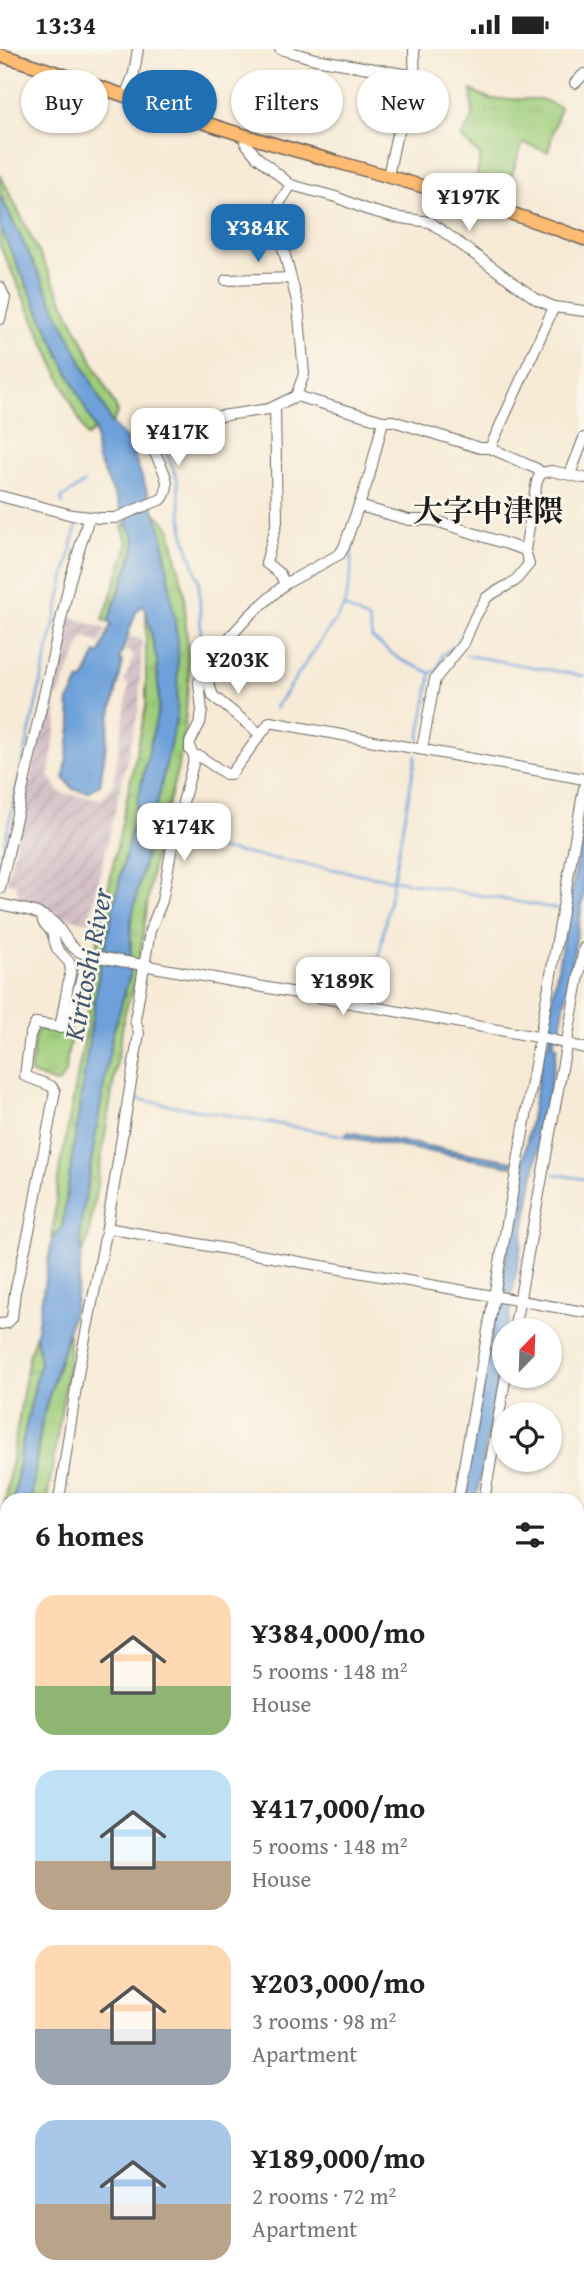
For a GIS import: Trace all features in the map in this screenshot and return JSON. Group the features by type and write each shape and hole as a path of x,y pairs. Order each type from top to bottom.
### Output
{"main road":[{"path":"2,54 122,96"},
{"path":"217,126 388,176 584,239"}],"street":[{"path":"134,70 138,49"},
{"path":"280,49 381,70"},
{"path":"414,49 414,70"},
{"path":"575,83 584,74"},
{"path":"388,176 398,133"},
{"path":"246,135 245,142 257,156 291,185 336,197 374,212 430,222 536,299 554,307 584,310"},
{"path":"0,496 89,517 115,518 162,499 166,494 166,479 148,435 150,426 275,407 296,396 304,374 298,305 276,221 280,202 291,185"},
{"path":"226,280 291,278"},
{"path":"0,287 5,298 0,319"},
{"path":"490,448 554,307"},
{"path":"296,396 383,421 393,421 453,441 490,448 541,473"},
{"path":"275,407 277,522 266,563 280,574 285,585"},
{"path":"195,757 190,750 190,742 200,723 202,711 198,681 208,661 250,615 285,585 340,554 359,506 383,421"},
{"path":"570,474 584,438"},
{"path":"541,473 552,471 584,478"},
{"path":"422,749 435,679 464,643 487,597 515,581 529,564 524,550 537,481 541,473"},
{"path":"359,506 409,520 433,520 524,550"},
{"path":"0,889 70,580 89,517"},
{"path":"204,670 207,686 213,696 260,734"},
{"path":"195,757 199,756 226,774 231,774 270,722 584,779"},
{"path":"60,1493 79,1368 107,1228 139,1033 135,1020 142,964 150,931 162,901 173,841 195,757"},
{"path":"511,1318 506,1298 548,1039 584,788"},
{"path":"0,904 51,921 73,949 90,955 548,1039 584,1048"},
{"path":"42,916 43,922 52,932 57,949 69,962 71,969 60,1028"},
{"path":"460,1493 567,1044 584,948"},
{"path":"0,1324 7,1323 12,1318 55,1091 51,1086 25,1076 30,1035 36,1023 60,1028 66,1028 69,1024 90,955"},
{"path":"107,1228 584,1312"},
{"path":"485,1493 504,1388"}],"shaded area":[{"path":"68,616 106,629 100,643 84,637 55,702 57,722 49,775 60,793 102,799 113,785 129,685 124,682 134,654 125,650 130,636 142,640 139,708 89,922 57,916 18,903 17,885 7,882"}],"green space":[{"path":"471,90 490,99 541,99 560,107 548,152 523,143 503,199 473,193 481,156 461,137 473,118"},
{"path":"0,174 118,412 112,424 0,195"},
{"path":"0,228 95,429 87,437 0,246"},
{"path":"155,512 170,528 184,592 189,673 183,747 153,865 137,977 125,1012 88,1239 82,1253 80,1229 112,1036 130,975 131,921 177,714 162,533"},
{"path":"128,523 135,539 134,551 108,622 103,620 128,544 122,526"},
{"path":"146,609 157,661 159,706 99,972 62,1227 52,1240 58,1179 87,1025 88,986 146,706"},
{"path":"41,1028 71,1034 65,1073 58,1084 30,1073 35,1035"},
{"path":"69,1331 69,1361 48,1493 32,1493 43,1416"},
{"path":"36,1334 40,1363 20,1453 15,1493 6,1493 29,1356"}],"water":[{"path":"0,195 112,424 129,442 162,532 178,644 177,714 131,921 130,975 112,1036 80,1229 81,1253 75,1300 41,1424 32,1493 15,1493 20,1453 40,1363 36,1334 52,1240 62,1227 99,972 159,706 157,661 146,610 142,606 136,612 119,660 123,662 110,718 100,784 89,792 73,789 64,778 72,721 68,703 79,680 83,681 96,653 100,654 111,624 108,622 134,551 135,539 97,458 95,429 0,228"},
{"path":"584,823 584,894 559,1035 555,1035 553,1046 557,1047 512,1295 508,1295 506,1305 511,1307 509,1318 494,1318 497,1304 502,1304 504,1294 500,1293 544,1045 548,1045 550,1035 546,1033"},
{"path":"347,1132 513,1161 512,1166 346,1137"},
{"path":"492,1332 492,1388 496,1388 477,1493 463,1493"}],"waterway":[{"path":"157,432 177,478 184,535 199,581 202,661"},
{"path":"63,504 61,499 84,483"},
{"path":"357,524 362,511"},
{"path":"0,863 77,523"},
{"path":"352,537 351,575 344,607 369,620 372,638 399,659 431,673 419,740"},
{"path":"275,708 344,607"},
{"path":"431,673 438,669 442,655 456,645 467,625"},
{"path":"465,655 584,676"},
{"path":"371,1000 416,756"},
{"path":"179,842 558,909"},
{"path":"136,1099 346,1136"},
{"path":"555,1174 584,1179"}],"district":[{"name":"大字中津隈","path":"488,510"}],"water label":[{"name":"Kiritoshi River","path":"87,964"}]}
